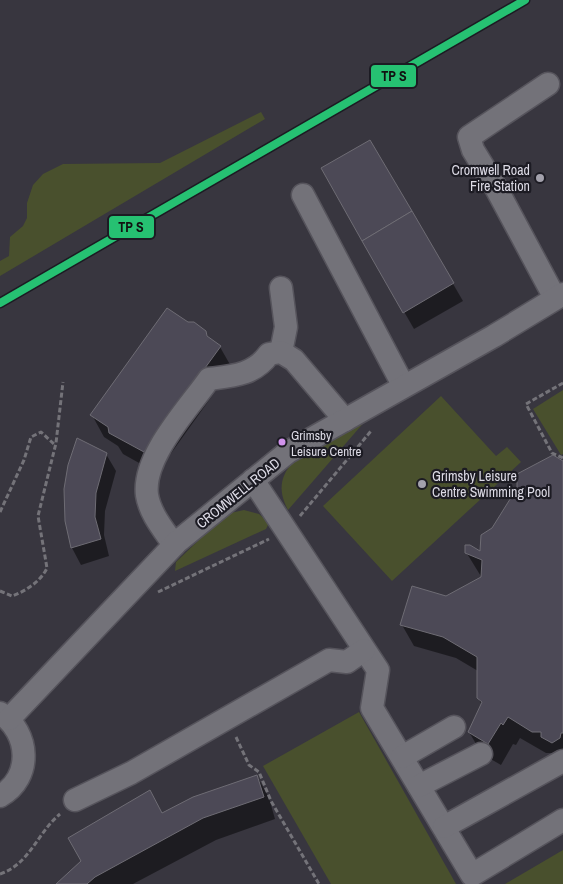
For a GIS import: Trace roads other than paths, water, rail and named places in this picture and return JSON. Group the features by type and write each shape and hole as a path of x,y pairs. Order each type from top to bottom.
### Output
{"street":[{"path":"548,84 469,137 473,150 559,296"},
{"path":"303,195 404,385"},
{"path":"281,288 286,327 281,352"},
{"name":"CROMWELL ROAD","path":"0,796 7,792 18,780 24,764 24,748 19,732 4,716 174,545 288,452 494,336 559,296"},
{"path":"174,545 153,513 147,494 148,474 156,453 209,379 237,376 260,366 269,354 281,352 294,360 344,420"},
{"path":"253,480 378,670 372,708 472,875 563,820"},
{"path":"75,800 131,773 329,660 346,662 364,650"},
{"path":"402,757 454,727"},
{"path":"419,786 481,754"},
{"path":"444,827 563,762"}],"place":[{"name":"Cromwell Road Fire Station","path":"540,178"},
{"name":"Grimsby Leisure Centre","path":"282,442"},
{"name":"Grimsby Leisure Centre Swimming Pool","path":"422,484"}]}
